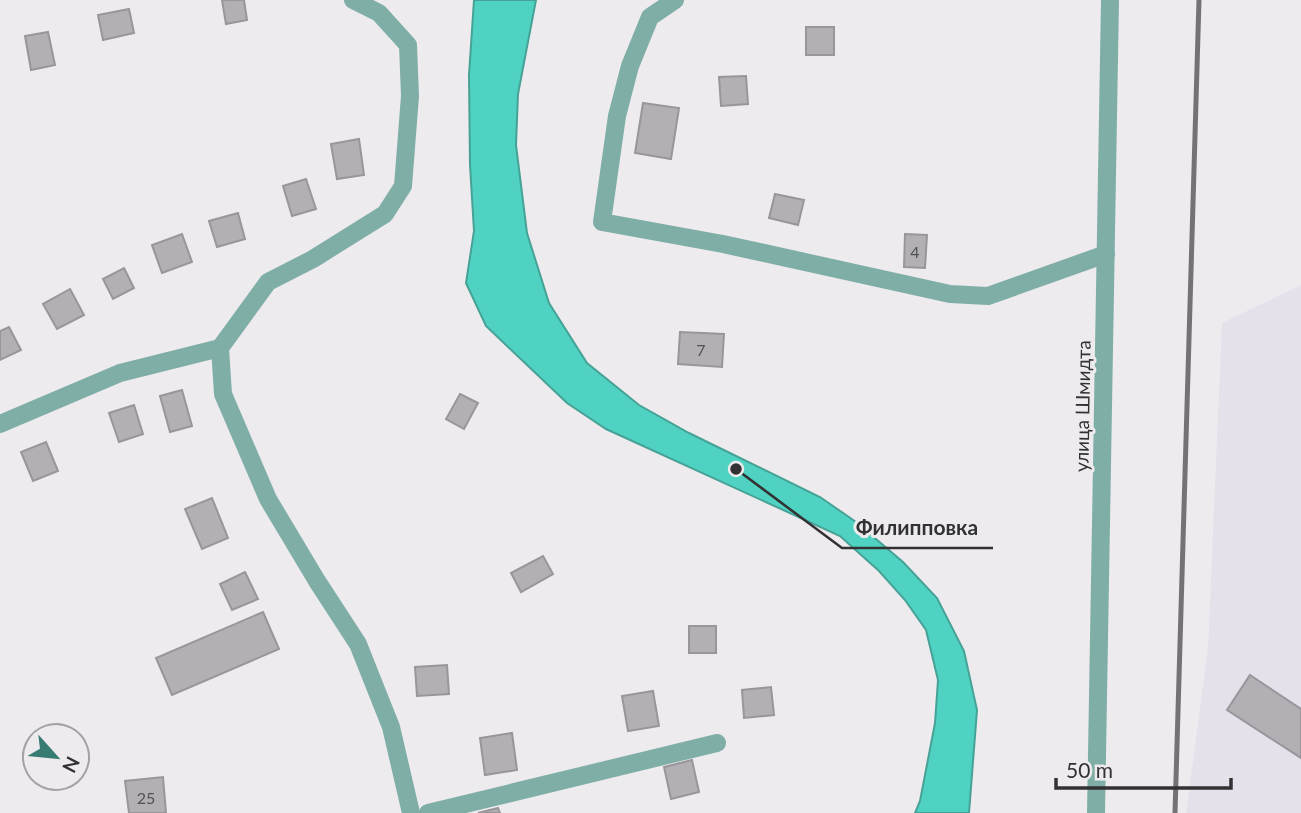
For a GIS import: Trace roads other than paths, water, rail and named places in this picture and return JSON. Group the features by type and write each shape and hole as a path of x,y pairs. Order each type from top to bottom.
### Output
{"street":[{"path":"353,0 379,13 408,45 410,96 403,186 385,214 313,259 268,282 220,348 223,394 268,499 358,644 391,727 411,813"},
{"path":"675,0 650,18 630,66 617,116 602,222 723,244 950,294 988,296 1106,254"},
{"name":"улица Шмидта","path":"1096,813 1110,0"},
{"path":"0,424 120,373 220,348"},
{"path":"428,813 718,743"}],"railway":[{"path":"1175,813 1199,0"}],"place":[{"name":"Филипповка","path":"736,469"}]}
